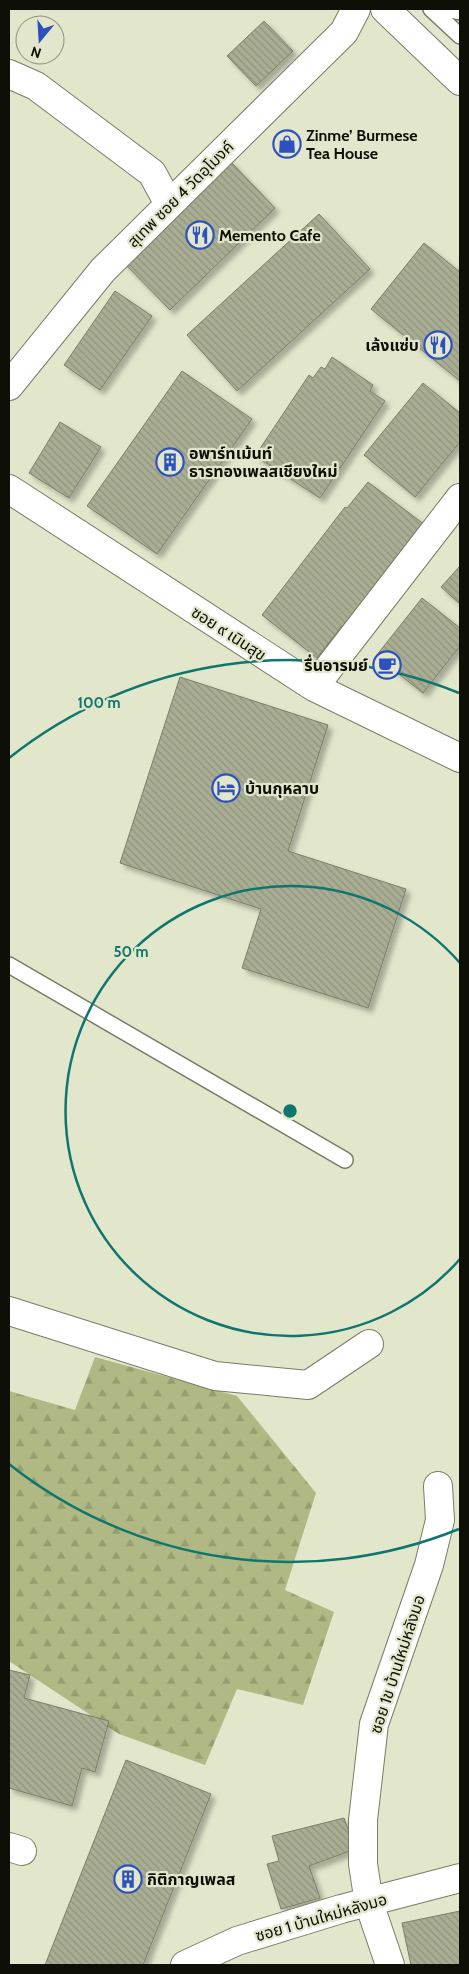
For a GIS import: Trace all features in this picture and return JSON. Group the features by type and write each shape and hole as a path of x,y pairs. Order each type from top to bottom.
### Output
{"street":[{"name":"สุเทพ ซอย 4 วัดอุโมงค์","path":"12,375 103,270 344,32 356,9"},
{"path":"385,9 460,81"},
{"path":"9,74 36,86 152,173 169,204"},
{"name":"ซอย ๙ เนินสุข","path":"9,489 314,688 460,758"},
{"path":"314,688 460,498"},
{"path":"9,1311 215,1376 308,1385 369,1344"},
{"name":"ซอย 1ข บ้านใหม่หลังมอ","path":"390,1965 379,1928 368,1903 363,1864 363,1820 374,1724 428,1564 440,1520 438,1486"},
{"name":"ซอย 1 บ้านใหม่หลังมอ","path":"185,1965 237,1940 340,1909 460,1878"}],"lane":[{"path":"431,9 460,36"},
{"path":"444,9 460,12"},
{"path":"9,965 344,1160"}],"green space":[{"path":"95,1357 237,1396 316,1493 285,1590 334,1612 303,1705 237,1689 205,1765 119,1734 9,1661 9,1391 75,1410"}],"building":[{"path":"264,21 293,51 256,86 227,56"},
{"name":"Memento Cafe","path":"229,160 275,208 170,310 123,262"},
{"path":"319,214 370,269 237,391 187,335"},
{"name":"เล้งแซ่บ","path":"424,243 460,272 460,381 371,309"},
{"path":"115,291 152,316 100,390 64,365"},
{"path":"332,357 373,385 370,391 385,401 320,498 255,456 309,375 313,378 321,367 325,369"},
{"name":"อพาร์ทเม้นท์ ธารทองเพลสเชียงใหม่","path":"182,371 252,419 157,554 87,506"},
{"path":"423,383 460,413 460,442 415,497 364,455"},
{"path":"60,422 101,447 69,498 29,473"},
{"path":"368,482 425,525 347,632 341,627 317,658 262,615 345,507 347,508"},
{"path":"460,566 460,604 441,587"},
{"path":"422,598 460,628 460,646 423,693 376,656"},
{"name":"บ้านกุหลาบ","path":"180,677 328,725 288,851 406,889 368,1008 242,968 261,909 120,863"},
{"path":"9,1670 30,1675 24,1698 109,1721 95,1772 82,1768 72,1806 9,1788"},
{"name":"กิติกาญเพลส","path":"126,1760 211,1794 143,1965 45,1965"},
{"path":"344,1818 355,1849 309,1866 320,1898 281,1909 267,1864 279,1861 272,1836"},
{"path":"460,1911 460,1965 411,1965 402,1923"}],"place":[{"name":"Zinme’ Burmese Tea House","path":"287,144"},
{"name":"Memento Cafe","path":"200,235"},
{"name":"เล้งแซ่บ","path":"438,345"},
{"name":"อพาร์ทเม้นท์ ธารทองเพลสเชียงใหม่","path":"170,462"},
{"name":"รื่นอารมย์","path":"387,665"},
{"name":"บ้านกุหลาบ","path":"226,788"},
{"name":"กิติกาญเพลส","path":"128,1879"}]}
